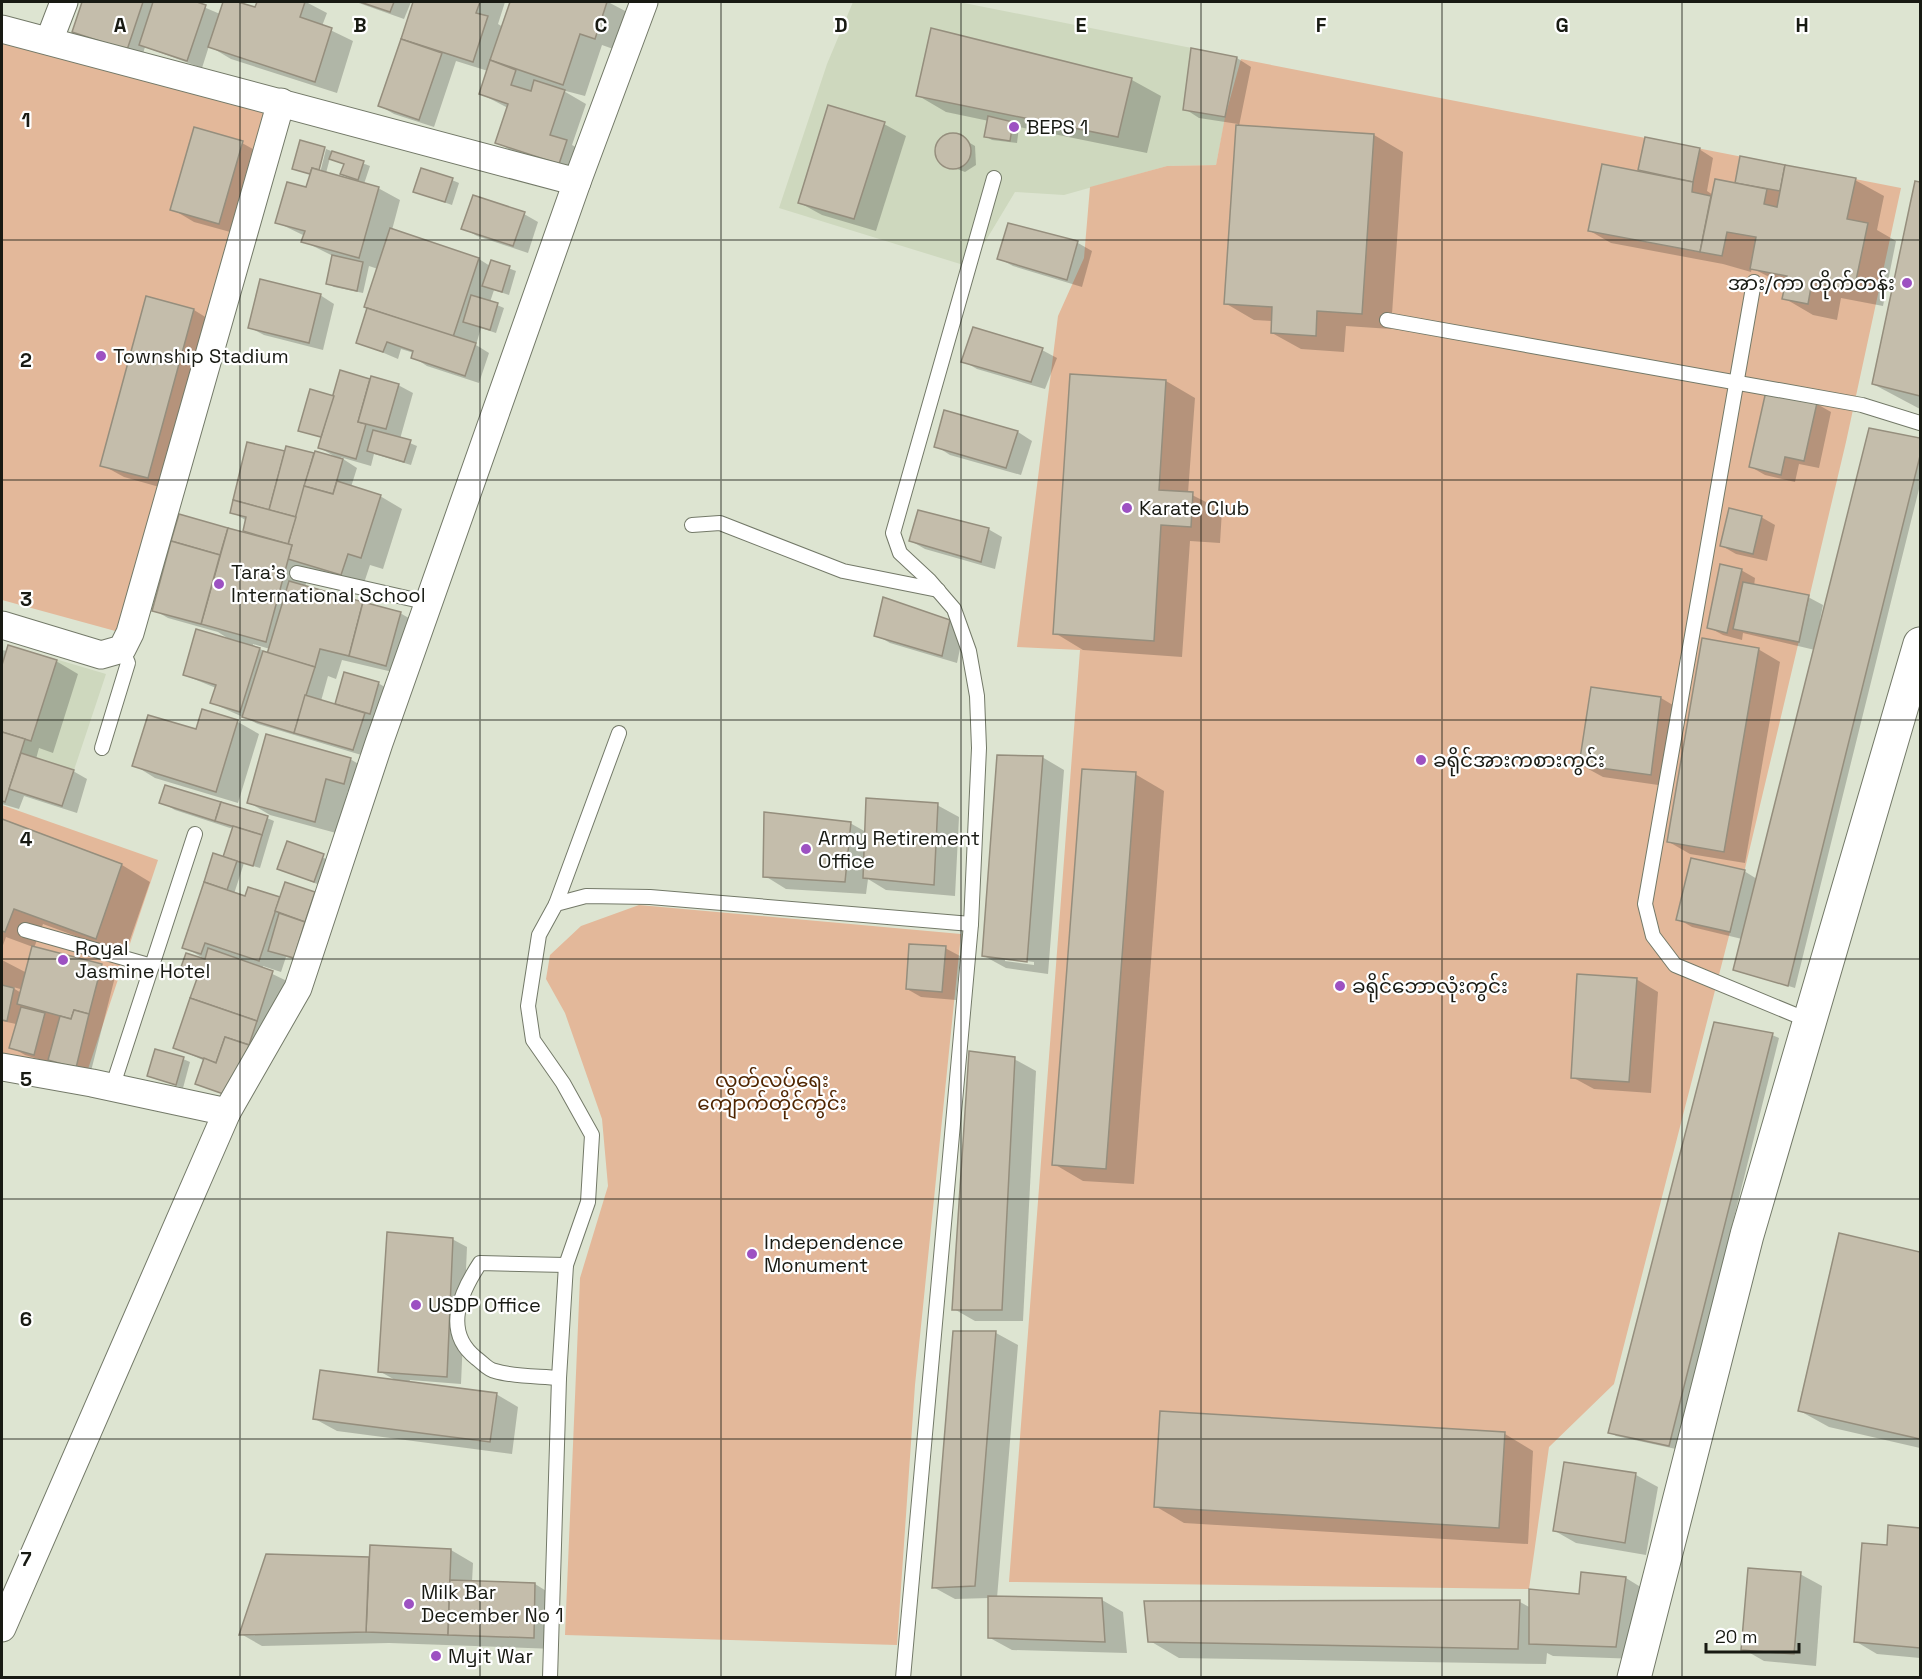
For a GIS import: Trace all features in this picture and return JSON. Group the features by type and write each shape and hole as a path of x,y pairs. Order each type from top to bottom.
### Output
{"street":[{"path":"49,41 64,2"},
{"path":"2,1628 227,1112 298,988 429,603 577,182 644,2"},
{"path":"2,29 577,182"},
{"path":"2,626 101,655 122,649 130,633 281,102"},
{"path":"1634,1677 1747,1235 1920,644"},
{"path":"2,1067 227,1112"}],"lane":[{"path":"903,1677 971,924 979,748 977,696 969,651 954,609 900,553 893,533 994,178"},
{"path":"1754,282 1645,904 1653,936 1675,965 1810,1021"},
{"path":"1387,320 1862,405 1920,423"},
{"path":"692,525 720,523 843,571 938,590"},
{"path":"297,573 429,603"},
{"path":"102,748 128,663 122,649"},
{"path":"550,1677 559,1378 566,1265 588,1202 592,1135 563,1083 533,1040 528,1006 539,935 556,904 619,733"},
{"path":"112,1088 195,834"},
{"path":"556,904 586,896 650,897 971,924"},
{"path":"25,930 152,966"},
{"path":"559,1378 493,1371 471,1354 460,1338 457,1323 461,1293 480,1263 566,1265"}],"shaded area":[{"name":"BEPS 1","path":"853,2 959,2 1237,57 1216,165 1167,166 1064,195 1015,192 970,267 779,208 827,64"},
{"path":"8,645 106,674 62,806 9,789 5,802 2,801 2,665"}],"green space":[{"name":"Township Stadium","path":"2,42 271,111 119,632 2,600"},
{"name":"ခရိုင်အားကစားကွင်း","path":"1241,59 1901,188 1846,442 1730,932 1614,1384 1549,1447 1529,1589 1009,1582 1080,650 1017,647 1058,316 1084,258 1090,187 1167,166 1216,165 1225,117"},
{"name":"Royal Jasmine Hotel","path":"2,805 158,860 86,1075 2,1059"},
{"name":"လွတ်လပ်ရေး ကျောက်တိုင်ကွင်း","path":"639,905 961,934 915,1385 897,1645 565,1635 580,1278 608,1186 602,1119 565,1013 546,979 550,955 581,926"}],"building":[{"path":"82,2 143,2 127,50 72,32"},
{"path":"153,2 197,2 206,5 187,61 139,45"},
{"path":"223,2 238,2 255,7 257,2 305,2 300,17 332,28 315,82 208,47"},
{"path":"360,2 394,2 390,12"},
{"path":"413,2 480,2 476,13 488,16 473,62 401,39"},
{"path":"510,2 607,2 595,39 580,34 563,85 490,60"},
{"path":"931,28 1132,78 1118,137 916,96"},
{"path":"401,39 442,53 419,120 378,106"},
{"path":"1191,48 1237,57 1225,117 1183,110"},
{"path":"490,60 516,70 511,85 531,91 534,80 565,90 550,135 567,140 559,164 495,143 508,104 479,94"},
{"path":"828,105 885,122 854,219 798,203"},
{"path":"988,116 1013,122 1010,141 984,137"},
{"path":"1236,125 1374,134 1362,314 1317,311 1316,336 1271,333 1272,307 1224,304"},
{"path":"194,127 243,141 219,224 170,210"},
{"path":"953,133 965,139 971,151 965,163 953,169 941,163 935,151 941,139"},
{"path":"1645,137 1700,148 1693,182 1638,170"},
{"path":"300,140 325,147 319,170 312,168 310,174 292,169"},
{"path":"332,151 364,161 358,180 340,174 344,164 329,159"},
{"path":"1740,156 1785,165 1780,191 1735,183"},
{"path":"1602,164 1693,182 1692,192 1711,196 1700,252 1588,231"},
{"path":"1785,165 1856,178 1847,219 1868,223 1854,290 1812,282 1808,304 1782,299 1787,276 1750,269 1756,237 1727,232 1722,256 1700,252 1715,179 1767,189 1764,204 1777,207"},
{"path":"312,168 379,187 359,258 301,242 305,231 275,223 287,182 306,187"},
{"path":"421,168 453,178 445,202 413,192"},
{"name":"အား/ကာ တိုက်တန်း","path":"1915,181 1920,182 1920,396 1872,384"},
{"path":"473,195 525,212 513,246 461,229"},
{"path":"1008,223 1078,241 1067,280 997,259"},
{"path":"390,228 479,258 453,337 364,307"},
{"path":"332,255 363,262 357,291 326,284"},
{"path":"491,260 510,266 502,292 482,286"},
{"path":"260,279 321,294 309,343 248,328"},
{"path":"471,295 498,303 490,330 463,322"},
{"path":"146,296 194,309 148,478 100,466"},
{"path":"367,308 476,343 465,376 411,358 413,351 387,342 383,352 356,343"},
{"path":"973,327 1043,348 1031,382 961,362"},
{"path":"340,370 370,379 358,422 366,424 356,459 318,448"},
{"name":"Karate Club","path":"1070,374 1166,380 1159,490 1193,492 1191,527 1161,525 1154,641 1053,634"},
{"path":"371,376 399,384 386,429 358,422"},
{"path":"310,389 334,396 321,437 298,431"},
{"path":"1766,391 1817,403 1804,461 1785,457 1781,475 1749,467"},
{"path":"944,410 1018,431 1006,468 934,447"},
{"path":"1869,428 1920,438 1920,456 1788,986 1733,970"},
{"path":"373,430 411,440 404,462 367,451"},
{"path":"247,442 285,451 269,510 233,500"},
{"path":"286,446 314,453 296,517 269,510"},
{"path":"315,451 343,459 333,494 304,486"},
{"path":"337,481 381,495 361,558 348,554 341,575 288,559 292,545 288,544 304,486 333,494"},
{"path":"233,500 296,517 288,544 243,531 246,517 230,513"},
{"path":"1729,508 1762,516 1753,554 1720,546"},
{"path":"918,510 989,528 981,562 909,541"},
{"path":"179,514 228,528 220,555 171,541"},
{"path":"228,528 292,545 266,642 201,624"},
{"path":"171,541 220,555 201,624 152,611"},
{"path":"1720,564 1742,569 1727,633 1707,628"},
{"path":"289,581 363,602 349,656 320,649 315,667 267,654"},
{"path":"1743,582 1809,595 1799,642 1733,629"},
{"path":"883,597 950,620 942,656 874,636"},
{"path":"363,602 401,612 386,666 349,656"},
{"path":"196,629 260,648 240,712 210,703 216,685 183,675"},
{"path":"1702,638 1759,648 1724,852 1667,842"},
{"path":"8,645 57,660 31,741 2,732 2,665"},
{"path":"263,651 315,667 294,733 242,717"},
{"path":"344,672 379,682 370,714 335,704"},
{"path":"1591,687 1661,697 1651,775 1579,765"},
{"path":"305,695 365,713 353,750 294,733"},
{"path":"202,709 238,720 216,792 132,766 148,715 196,729"},
{"path":"2,732 25,739 5,802 2,801"},
{"path":"266,734 351,758 344,784 326,779 315,822 247,803"},
{"path":"21,753 74,770 62,806 9,789"},
{"path":"997,755 1043,756 1027,962 982,956"},
{"path":"1082,769 1136,772 1106,1169 1052,1165"},
{"path":"165,785 221,802 215,821 159,803"},
{"path":"866,798 938,803 934,885 863,878"},
{"path":"221,802 268,816 262,835 215,821"},
{"name":"Army Retirement Office","path":"764,812 851,822 845,882 763,877"},
{"path":"2,819 122,864 96,939 14,909 5,932 2,931"},
{"path":"233,826 262,835 253,866 223,857"},
{"path":"287,841 324,854 314,882 277,869"},
{"path":"213,853 237,861 227,890 204,882"},
{"path":"1691,858 1745,870 1730,932 1676,920"},
{"path":"204,882 245,896 248,887 280,897 259,961 205,943 201,954 182,948"},
{"path":"285,882 315,892 305,922 275,911"},
{"path":"279,913 305,922 294,958 268,951"},
{"path":"909,944 946,946 942,992 906,989"},
{"path":"32,946 102,964 89,1014 74,1010 71,1019 17,1004"},
{"path":"208,948 273,971 257,1021 190,998 199,973 181,967 186,953 205,959"},
{"path":"1577,974 1637,978 1629,1082 1571,1078"},
{"path":"2,985 14,988 7,1021 2,1020"},
{"path":"190,998 257,1021 249,1045 225,1037 216,1063 173,1048"},
{"path":"21,1007 45,1013 34,1055 9,1048"},
{"path":"74,1010 89,1014 76,1068 48,1060 60,1016 71,1019"},
{"path":"1714,1022 1773,1033 1669,1446 1608,1433"},
{"path":"225,1037 249,1045 232,1097 195,1084 204,1058 216,1063"},
{"path":"155,1049 184,1057 176,1085 147,1076"},
{"path":"969,1051 1015,1057 1002,1310 952,1310"},
{"name":"USDP Office","path":"387,1232 453,1238 447,1377 378,1372"},
{"path":"1839,1233 1920,1252 1920,1439 1798,1411"},
{"path":"953,1331 996,1331 975,1586 932,1588"},
{"path":"320,1370 497,1393 490,1442 313,1419"},
{"path":"1160,1411 1505,1432 1499,1528 1154,1507"},
{"path":"1564,1462 1636,1473 1625,1543 1553,1531"},
{"path":"1888,1525 1920,1528 1920,1648 1854,1642 1862,1543 1887,1545"},
{"path":"370,1545 451,1549 448,1635 366,1632"},
{"path":"266,1554 369,1557 366,1632 239,1635"},
{"path":"1748,1568 1801,1572 1794,1654 1741,1650"},
{"path":"1581,1572 1626,1577 1616,1647 1529,1644 1529,1589 1579,1594"},
{"path":"450,1580 535,1583 534,1638 448,1635"},
{"path":"988,1596 1102,1598 1105,1642 988,1638"},
{"path":"1520,1600 1518,1649 1148,1642 1144,1601"}],"place":[{"name":"BEPS 1","path":"1014,127"},
{"name":"အား/ကာ တိုက်တန်း","path":"1907,283"},
{"name":"Township Stadium","path":"101,356"},
{"name":"Karate Club","path":"1127,508"},
{"name":"Tara's International School","path":"219,584"},
{"name":"ခရိုင်အားကစားကွင်း","path":"1421,760"},
{"name":"Army Retirement Office","path":"806,849"},
{"name":"Royal Jasmine Hotel","path":"63,960"},
{"name":"ခရိုင်ဘောလုံးကွင်း","path":"1340,986"},
{"name":"Independence Monument","path":"752,1254"},
{"name":"USDP Office","path":"416,1305"},
{"name":"Milk Bar December No 1","path":"409,1604"},
{"name":"Myit War","path":"436,1656"}]}
